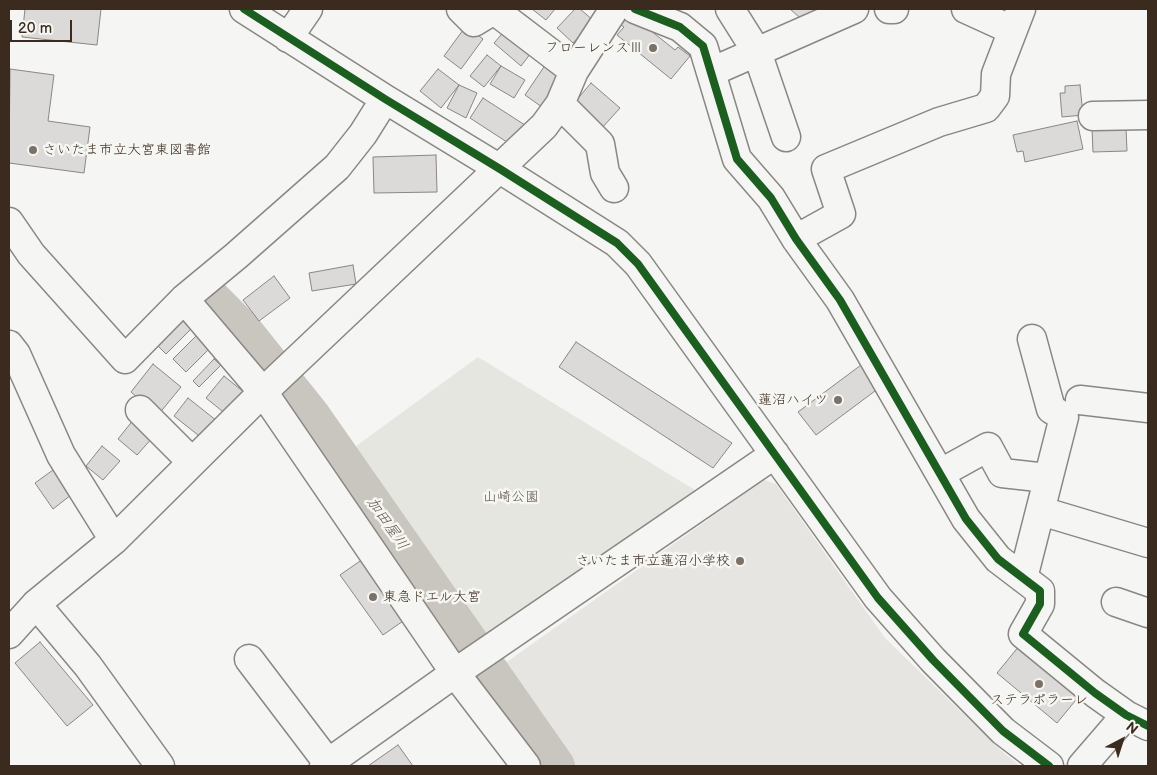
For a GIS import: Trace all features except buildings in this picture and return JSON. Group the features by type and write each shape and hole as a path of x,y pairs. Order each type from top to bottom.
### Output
{"street":[{"path":"244,9 616,243 638,264 878,598 933,660 1003,731 1049,766"},
{"path":"288,38 308,9"},
{"path":"461,9 474,22 494,10 574,71"},
{"path":"9,634 36,604 114,540 264,392 544,126 560,104 574,71 614,9"},
{"path":"635,9 687,18 703,46 737,159 771,198 796,239 840,300 972,526 998,559 1040,591 1040,604 1023,634 1095,693 1137,720 1082,766"},
{"path":"730,9 757,52 786,137"},
{"path":"711,72 854,9"},
{"path":"796,239 842,214 826,169 939,122 986,108 995,96 996,74 1016,19 966,9"},
{"path":"9,222 31,254 125,359 184,299 337,167 363,134 385,99"},
{"path":"560,104 600,144 605,173 614,188"},
{"path":"1094,116 1148,115"},
{"path":"184,299 264,392 455,673 526,766"},
{"path":"1023,578 1064,417 1051,410 1032,340"},
{"path":"9,345 16,354 61,455 114,540"},
{"path":"1080,400 1148,408"},
{"path":"140,410 192,462"},
{"path":"941,473 988,447 1002,473 1048,478"},
{"path":"250,659 326,765 455,673 775,454"},
{"path":"1040,511 1148,543"},
{"path":"1116,602 1148,613"},
{"path":"36,604 88,666 160,766"}],"shaded area":[{"name":"さいたま市立蓮沼小学校","path":"764,480 776,484 885,638 1004,753 1020,766 571,766 501,666"}],"green space":[{"name":"山崎公園","path":"478,357 695,490 488,640 352,449"}],"waterway":[{"name":"加田屋川","path":"206,293 243,330 311,415 556,766"}],"cycle path":[{"path":"244,9 617,243 638,264 878,598 933,660 1003,731 1049,766"},
{"path":"635,9 680,27 703,46 737,159 771,198 796,239 840,300 966,519 998,559 1040,591 1040,604 1023,634 1095,693 1126,715 1148,726"}],"place":[{"name":"フローレンスⅢ","path":"653,48"},
{"name":"さいたま市立大宮東図書館","path":"33,150"},
{"name":"蓮沼ハイツ","path":"838,400"},
{"name":"さいたま市立蓮沼小学校","path":"740,561"},
{"name":"東急ドエル大宮","path":"373,597"},
{"name":"ステラポラーレ","path":"1039,684"}]}
